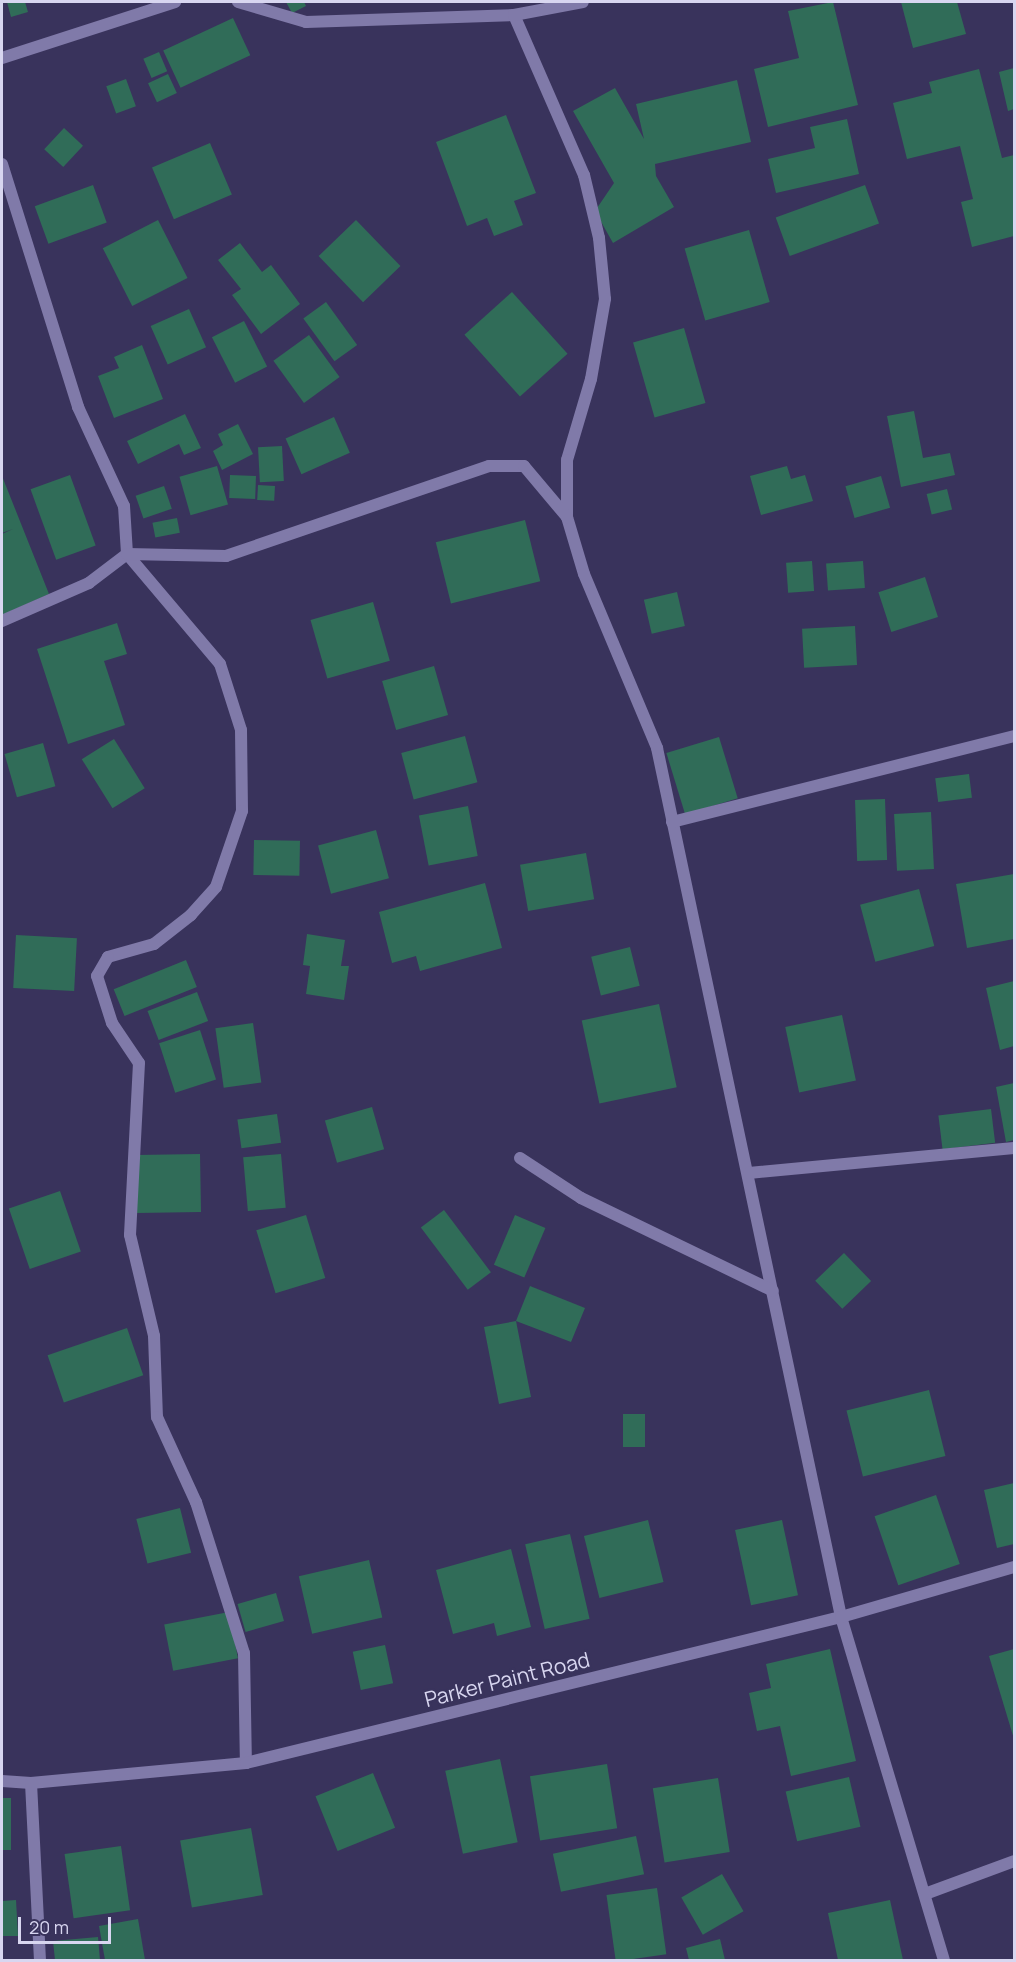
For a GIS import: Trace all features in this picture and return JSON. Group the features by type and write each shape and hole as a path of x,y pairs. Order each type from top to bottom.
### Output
{"street":[{"path":"2,57 175,2"},
{"path":"238,2 306,22 514,15 583,2"},
{"path":"514,15 584,175 599,238 605,299 591,379 567,460 567,517 584,574 657,748 749,1173 841,1617 944,1960"},
{"path":"2,164 78,407 124,506 127,554 220,664 241,730 242,811 216,887 191,915 154,944 108,957 97,976 112,1023 139,1063 130,1235 154,1336 157,1417 196,1502 244,1653 246,1763"},
{"path":"2,621 89,583 127,554 226,556 489,466 524,466 567,517"},
{"path":"672,822 1014,736"},
{"path":"749,1173 1014,1148"},
{"path":"520,1158 580,1198 773,1291"},
{"name":"Parker Paint Road","path":"2,1781 31,1783 246,1763 841,1617 1014,1567"},
{"path":"31,1783 40,1960"},
{"path":"926,1894 1014,1861"}],"building":[{"path":"7,2 25,2 28,12 11,17"},
{"path":"286,2 304,2 306,6 292,13"},
{"path":"833,2 858,105 768,127 754,69 799,58 788,11"},
{"path":"901,2 957,2 966,34 913,48"},
{"path":"233,18 250,55 181,88 163,51"},
{"path":"159,52 167,71 152,78 143,59"},
{"path":"1014,68 1014,109 1008,111 999,72"},
{"path":"979,69 1002,158 1014,155 1014,236 972,247 961,202 973,199 960,146 907,159 893,103 932,93 929,82"},
{"path":"168,74 177,93 157,102 148,83"},
{"path":"126,79 136,106 116,113 106,86"},
{"path":"737,80 751,142 655,164 656,176 674,207 613,243 595,211 614,183 573,111 615,88 644,139 636,104"},
{"path":"506,115 536,193 514,201 523,225 494,236 487,218 467,226 436,142"},
{"path":"847,119 859,174 776,193 768,159 815,148 810,127"},
{"path":"64,128 83,146 63,167 44,149"},
{"path":"210,143 232,195 174,219 152,168"},
{"path":"93,185 107,223 48,244 35,206"},
{"path":"865,185 879,224 790,256 776,217"},
{"path":"158,220 188,278 132,306 103,248"},
{"path":"356,220 400,266 363,302 319,256"},
{"path":"749,230 770,302 705,321 685,248"},
{"path":"240,243 262,272 271,265 300,304 261,334 232,295 241,289 218,260"},
{"path":"512,292 568,354 520,397 464,335"},
{"path":"326,302 357,345 335,361 303,318"},
{"path":"189,309 206,347 168,364 151,326"},
{"path":"244,321 267,366 235,383 212,337"},
{"path":"684,328 705,403 655,418 633,343"},
{"path":"309,335 340,377 304,403 273,361"},
{"path":"142,345 163,399 114,418 98,376 119,368 114,357"},
{"path":"914,411 923,458 950,453 955,475 901,487 887,416"},
{"path":"185,414 201,448 184,455 179,444 138,464 127,441"},
{"path":"334,417 350,453 301,474 286,439"},
{"path":"238,424 253,454 222,470 213,451 223,445 218,434"},
{"path":"282,446 284,481 260,482 258,447"},
{"path":"217,466 228,504 191,515 180,477"},
{"path":"787,466 791,479 805,475 813,501 761,515 750,476"},
{"path":"70,475 96,545 56,560 31,489"},
{"path":"230,475 256,476 255,499 229,498"},
{"path":"2,476 49,594 2,615 2,534 13,529 2,533"},
{"path":"881,476 890,508 855,518 845,486"},
{"path":"258,485 275,486 274,501 257,500"},
{"path":"164,486 172,509 143,518 136,496"},
{"path":"947,489 952,509 932,514 927,494"},
{"path":"177,518 180,533 155,537 152,523"},
{"path":"525,520 540,581 451,603 436,542"},
{"path":"812,561 814,591 788,593 786,563"},
{"path":"863,561 865,588 828,591 826,564"},
{"path":"925,577 938,617 891,632 878,592"},
{"path":"677,592 685,626 652,634 644,600"},
{"path":"373,602 390,661 327,679 311,620"},
{"path":"117,623 127,654 104,661 125,725 68,744 37,649"},
{"path":"855,626 857,665 804,668 802,629"},
{"path":"434,666 448,715 396,730 382,681"},
{"path":"465,736 477,782 414,799 401,753"},
{"path":"719,737 738,798 685,814 666,753"},
{"path":"114,739 145,788 113,808 82,759"},
{"path":"43,743 55,786 17,797 5,754"},
{"path":"969,774 972,798 938,802 935,778"},
{"path":"885,799 887,860 857,861 855,800"},
{"path":"468,806 478,856 429,866 419,816"},
{"path":"931,812 934,869 897,871 894,814"},
{"path":"376,830 389,878 331,894 318,846"},
{"path":"254,840 300,841 299,876 253,875"},
{"path":"586,853 594,899 528,911 520,865"},
{"path":"1014,874 1014,939 967,948 956,884"},
{"path":"485,883 502,948 420,971 416,956 392,963 379,912"},
{"path":"919,889 934,946 875,962 860,905"},
{"path":"307,934 345,940 341,966 349,966 344,1000 306,994 310,966 303,965"},
{"path":"16,935 77,938 74,991 13,988"},
{"path":"630,947 640,986 601,995 591,957"},
{"path":"186,960 197,987 125,1016 114,989"},
{"path":"1014,981 1014,1046 1000,1050 986,988"},
{"path":"197,992 208,1021 159,1040 148,1011"},
{"path":"659,1004 677,1087 599,1104 582,1020"},
{"path":"842,1015 856,1081 799,1093 785,1027"},
{"path":"253,1023 261,1082 224,1088 215,1028"},
{"path":"200,1030 216,1079 175,1093 159,1043"},
{"path":"1014,1083 1014,1140 1006,1142 996,1087"},
{"path":"372,1107 384,1149 337,1163 325,1121"},
{"path":"991,1109 995,1143 943,1149 938,1115"},
{"path":"277,1114 281,1143 241,1148 237,1120"},
{"path":"200,1154 201,1212 137,1213 136,1155"},
{"path":"281,1154 286,1208 248,1211 243,1157"},
{"path":"60,1191 81,1252 30,1269 9,1209"},
{"path":"444,1210 491,1272 468,1290 421,1227"},
{"path":"306,1215 325,1278 276,1293 256,1230"},
{"path":"515,1215 545,1228 524,1278 494,1265"},
{"path":"844,1253 871,1281 842,1309 815,1281"},
{"path":"530,1286 585,1308 571,1342 516,1321"},
{"path":"516,1321 531,1397 499,1404 484,1327"},
{"path":"127,1328 143,1375 64,1403 48,1355"},
{"path":"929,1390 945,1456 863,1477 847,1411"},
{"path":"623,1414 645,1414 645,1447 623,1447"},
{"path":"1014,1483 1014,1544 997,1548 984,1490"},
{"path":"936,1495 960,1564 898,1585 875,1516"},
{"path":"180,1508 191,1553 147,1564 136,1519"},
{"path":"648,1520 663,1582 599,1598 584,1536"},
{"path":"782,1520 798,1595 751,1605 735,1530"},
{"path":"570,1534 590,1619 545,1629 525,1544"},
{"path":"511,1549 531,1627 497,1636 494,1623 453,1634 436,1570"},
{"path":"369,1560 382,1617 312,1634 299,1576"},
{"path":"276,1593 284,1621 246,1632 238,1604"},
{"path":"229,1612 238,1658 173,1671 164,1625"},
{"path":"385,1645 393,1683 361,1690 353,1652"},
{"path":"830,1649 856,1761 791,1776 780,1726 757,1731 749,1693 771,1688 766,1664"},
{"path":"1014,1649 1014,1739 989,1656"},
{"path":"500,1759 518,1842 463,1854 445,1771"},
{"path":"607,1764 617,1828 540,1840 530,1776"},
{"path":"373,1773 395,1828 338,1851 316,1796"},
{"path":"849,1777 860,1827 797,1841 786,1792"},
{"path":"718,1778 730,1852 665,1862 653,1788"},
{"path":"2,1798 11,1798 11,1850 2,1850"},
{"path":"251,1828 263,1895 192,1907 180,1841"},
{"path":"636,1836 644,1874 561,1892 553,1854"},
{"path":"121,1846 130,1910 74,1918 65,1854"},
{"path":"722,1874 744,1911 703,1935 681,1898"},
{"path":"657,1888 666,1954 616,1960 606,1895"},
{"path":"16,1900 18,1936 2,1936 2,1901"},
{"path":"890,1900 903,1960 838,1960 828,1913"},
{"path":"138,1919 145,1960 105,1960 99,1926"},
{"path":"98,1937 100,1960 55,1960 53,1941"},
{"path":"720,1939 725,1960 689,1960 686,1948"}]}
